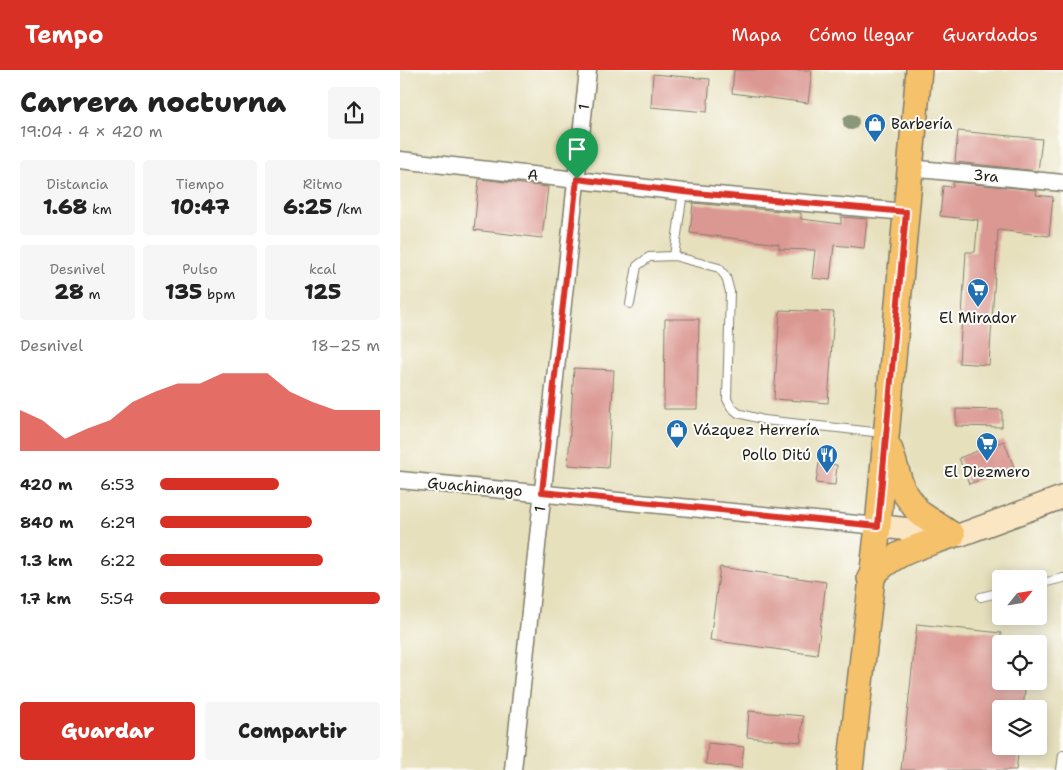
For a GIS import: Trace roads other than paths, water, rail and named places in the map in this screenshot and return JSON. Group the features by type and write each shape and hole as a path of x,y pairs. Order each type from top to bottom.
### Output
{"main road":[{"path":"850,770 887,437 919,70"},
{"path":"887,437 906,496 919,513 952,535"},
{"path":"878,526 960,535 1063,497"},
{"path":"870,578 883,563 896,555 952,535"}],"street":[{"name":"1","path":"513,770 588,70"},
{"name":"A","path":"400,160 684,192 906,212"},
{"name":"3ra","path":"909,168 1063,183"},
{"name":"Guachinango","path":"400,480 542,492 878,526"}],"lane":[{"path":"674,256 684,192"},
{"path":"630,304 637,266 649,257 674,256 719,268 726,277 730,292 726,399 730,407 738,413 764,420 887,437"},
{"path":"1048,582 1063,578"},
{"path":"981,597 992,594"},
{"path":"1061,770 1063,755"}],"place":[{"name":"Barbería","path":"875,143"},
{"name":"El Mirador","path":"978,308"},
{"name":"Vázquez Herrería","path":"677,449"},
{"name":"El Diezmero","path":"987,462"},
{"name":"Pollo Ditú","path":"827,474"}]}
